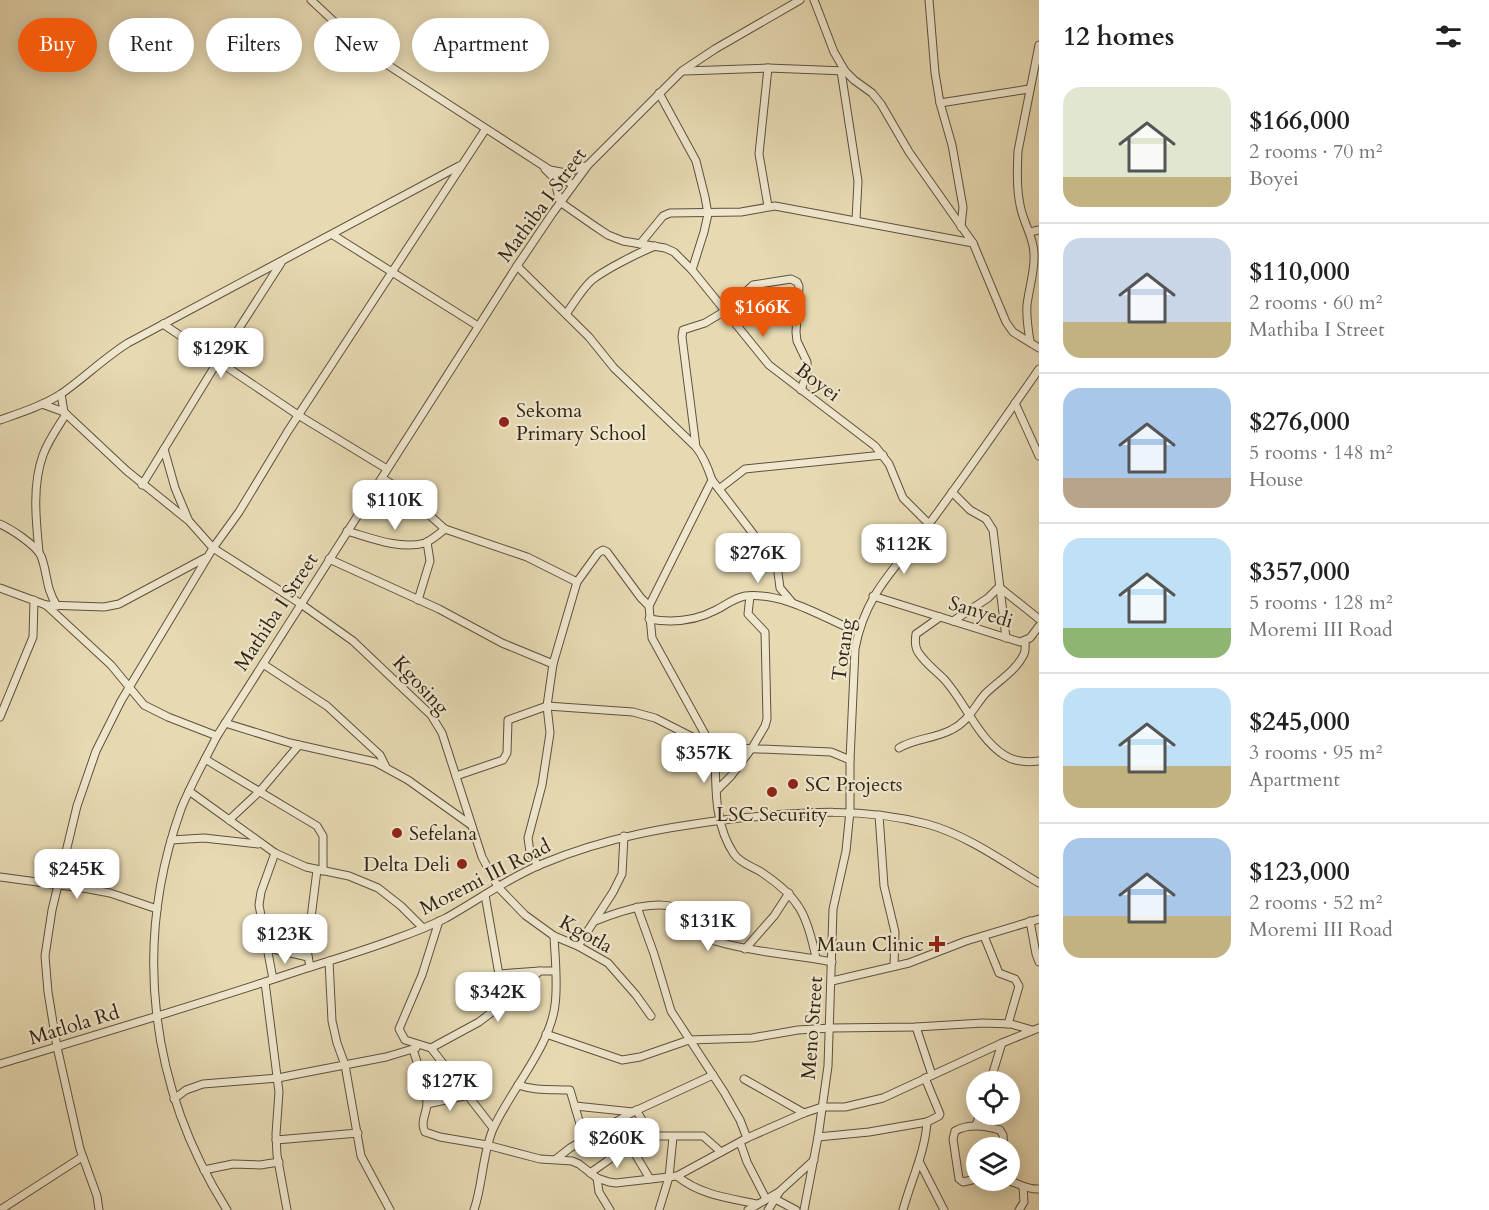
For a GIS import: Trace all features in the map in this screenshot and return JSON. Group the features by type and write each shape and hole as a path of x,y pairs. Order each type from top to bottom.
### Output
{"street":[{"path":"311,0 361,46 485,130 573,185"},
{"name":"Mathiba I Street","path":"228,1210 204,1170 174,1099 157,1017 154,974 157,909 171,840 189,790 217,736 329,559 478,326 560,202 588,165 682,71 715,49 800,0"},
{"path":"814,0 843,71 858,181 856,220"},
{"path":"929,0 935,73 940,103 952,145 963,207 961,227"},
{"path":"1030,341 1027,306 1035,255 1020,202 1017,168 1029,89 1039,45"},
{"path":"682,71 768,68 843,71 872,93 909,152 973,243 1006,322 1013,332 1039,348"},
{"path":"768,68 759,154 768,206"},
{"path":"940,103 1029,89"},
{"path":"659,93 696,161 708,214 692,270"},
{"path":"99,1210 97,1196 82,1157 57,1047 45,956 56,886 89,766 130,687 207,556 239,512 298,415 485,130"},
{"path":"0,420 61,394 108,356 163,324 461,165"},
{"path":"545,169 566,173 588,165"},
{"path":"545,169 557,184 560,202"},
{"name":"Boyei","path":"560,202 608,235 623,241 655,246 674,252 692,270 769,364 866,439 883,455 895,476 903,498 929,524"},
{"path":"640,244 666,214 748,211 768,206 856,220 973,243"},
{"path":"1030,232 1039,230"},
{"path":"333,235 478,326"},
{"path":"566,314 592,280 639,252 655,246"},
{"path":"142,485 282,261"},
{"path":"517,267 589,338 605,359 703,455 712,480 777,565 780,588 792,602"},
{"path":"696,447 682,334 686,328 705,323 725,311 753,285 791,279 799,286 796,332 797,341 807,362 807,373 801,390"},
{"path":"163,324 298,415 387,469"},
{"name":"Totang","path":"850,811 855,649 858,632 873,596 929,524 1039,369"},
{"path":"57,606 49,592 39,552 36,500 43,453 65,413 61,394"},
{"path":"1015,403 1038,453"},
{"path":"42,404 65,413 142,485 189,522"},
{"path":"164,449 175,489 189,522"},
{"path":"719,489 745,469 883,455"},
{"path":"382,478 400,489 445,529 527,557 577,582"},
{"path":"712,480 649,606 652,638 680,692 714,747 719,821 737,859 764,874 789,893 804,917 812,937 816,958"},
{"path":"952,492 970,510 990,522 993,530 1006,638"},
{"name":"Kgosing","path":"189,522 213,548 301,604 353,641 431,715 442,734 482,856 498,887"},
{"path":"0,524 11,529 39,552"},
{"path":"348,531 392,543 416,544 427,542 445,529"},
{"path":"418,600 430,561 427,542"},
{"path":"538,866 530,852 528,838 542,785 550,733 547,706 553,664 577,582 598,553 603,550 607,552 649,606"},
{"path":"0,588 46,605 104,607 119,604 207,556"},
{"path":"329,559 418,600 502,643 553,664"},
{"path":"999,587 1039,619"},
{"path":"953,621 988,598 999,587"},
{"name":"Sanyedi","path":"873,596 1020,642 1025,641 1039,626"},
{"path":"649,619 668,622 688,619 715,611 732,600 750,597 792,602 827,620 858,632"},
{"path":"717,790 752,748 762,733 767,719 765,632 748,614 750,597"},
{"path":"0,717 33,637 34,600"},
{"path":"46,605 111,665 140,701 152,710 217,736"},
{"path":"940,617 916,634 918,651 929,667 944,680 987,739 1002,754 1027,763 1039,761"},
{"path":"899,748 908,743 949,732 961,725 985,694 1011,671 1024,655 1025,641"},
{"path":"263,664 327,706 380,754 387,767"},
{"path":"456,776 502,760 507,753 508,720 547,706 644,714 714,747 831,752 850,760"},
{"path":"225,723 299,745 363,758 387,767 471,825"},
{"path":"229,820 260,791 299,745"},
{"path":"205,759 317,826 323,837 308,957 310,967"},
{"path":"189,790 275,853 320,871 349,876 372,884 389,896 423,928"},
{"name":"Moremi III Road","path":"157,1017 423,928 440,921 538,866 593,844 684,825 804,812 850,811 879,815 943,829 1039,883"},
{"name":"Meno Street","path":"804,1210 819,1137 831,1028 833,909 846,851 850,811"},
{"path":"879,815 884,886 895,932 894,966"},
{"path":"578,946 622,874 624,836"},
{"path":"171,840 204,838 260,844"},
{"path":"273,979 269,948 259,905 261,892 275,853"},
{"path":"0,877 110,893 157,909"},
{"name":"Kgotla","path":"498,887 525,915 554,936 608,963 651,1016"},
{"path":"746,950 789,893"},
{"path":"485,895 504,1003"},
{"path":"595,921 637,907 649,905 673,907 688,915 700,935 708,939 746,950 832,962"},
{"path":"637,907 654,954 668,1004 740,1120 747,1162 766,1199"},
{"path":"832,981 909,963 1039,919"},
{"path":"440,921 422,975 399,1029 405,1040 416,1047 427,1104 423,1128 425,1132 440,1137 487,1145 529,1157 579,1164 597,1178 616,1183 677,1176 743,1140 804,1113 822,1107 859,1105 883,1098 1002,1042 1036,1029"},
{"path":"1030,921 1039,962"},
{"path":"474,1210 487,1145 493,1128 546,1034 555,1005 554,936"},
{"path":"984,936 999,974 1018,982 1016,1001 1008,1024"},
{"path":"269,948 308,957"},
{"path":"329,961 332,1021 345,1065 362,1156 390,1210"},
{"path":"174,1099 186,1090 203,1084 278,1078 386,1057 416,1047 431,1048 464,1031 504,1003 540,971"},
{"path":"498,974 555,971"},
{"path":"265,982 278,1078 276,1140 287,1210"},
{"name":"Matlola Rd","path":"0,1064 157,1017"},
{"path":"546,1034 622,1060 640,1057 689,1040 752,1038 798,1030 983,1023 1008,1024 1036,1029"},
{"path":"819,1137 869,1132 927,1122 939,1116 916,1027"},
{"path":"993,1071 1002,1042"},
{"path":"431,1048 493,1128"},
{"path":"556,1159 570,1148 635,1111 713,1075"},
{"path":"744,1079 804,1113"},
{"path":"518,1085 529,1089 549,1091 570,1090 585,1141"},
{"path":"427,1104 469,1095"},
{"path":"575,1106 635,1111"},
{"path":"635,1111 651,1135 705,1136 721,1152"},
{"path":"616,1122 650,1179"},
{"path":"903,1210 920,1163 927,1122"},
{"path":"966,1181 960,1180 953,1139 956,1131 962,1127 976,1125 1000,1130 1003,1137"},
{"path":"276,1140 358,1133"},
{"path":"659,1210 669,1177 673,1137"},
{"path":"590,1173 630,1145"},
{"path":"0,1210 82,1157"},
{"path":"748,1210 780,1191 814,1160"},
{"path":"204,1170 233,1164 260,1165 279,1162"},
{"path":"920,1163 944,1210"},
{"path":"677,1176 689,1186 699,1190 757,1204"},
{"path":"597,1178 601,1197 609,1210"},
{"path":"1020,1185 1039,1190"},
{"path":"1019,1210 1024,1202 1023,1187"},
{"path":"768,1210 780,1191"},
{"path":"775,1199 796,1210"}],"place":[{"name":"Sekoma Primary School","path":"504,422"},
{"name":"SC Projects","path":"793,784"},
{"name":"LSC Security","path":"772,792"},
{"name":"Sefelana","path":"397,833"},
{"name":"Delta Deli","path":"462,864"},
{"name":"Maun Clinic","path":"937,944"}]}
